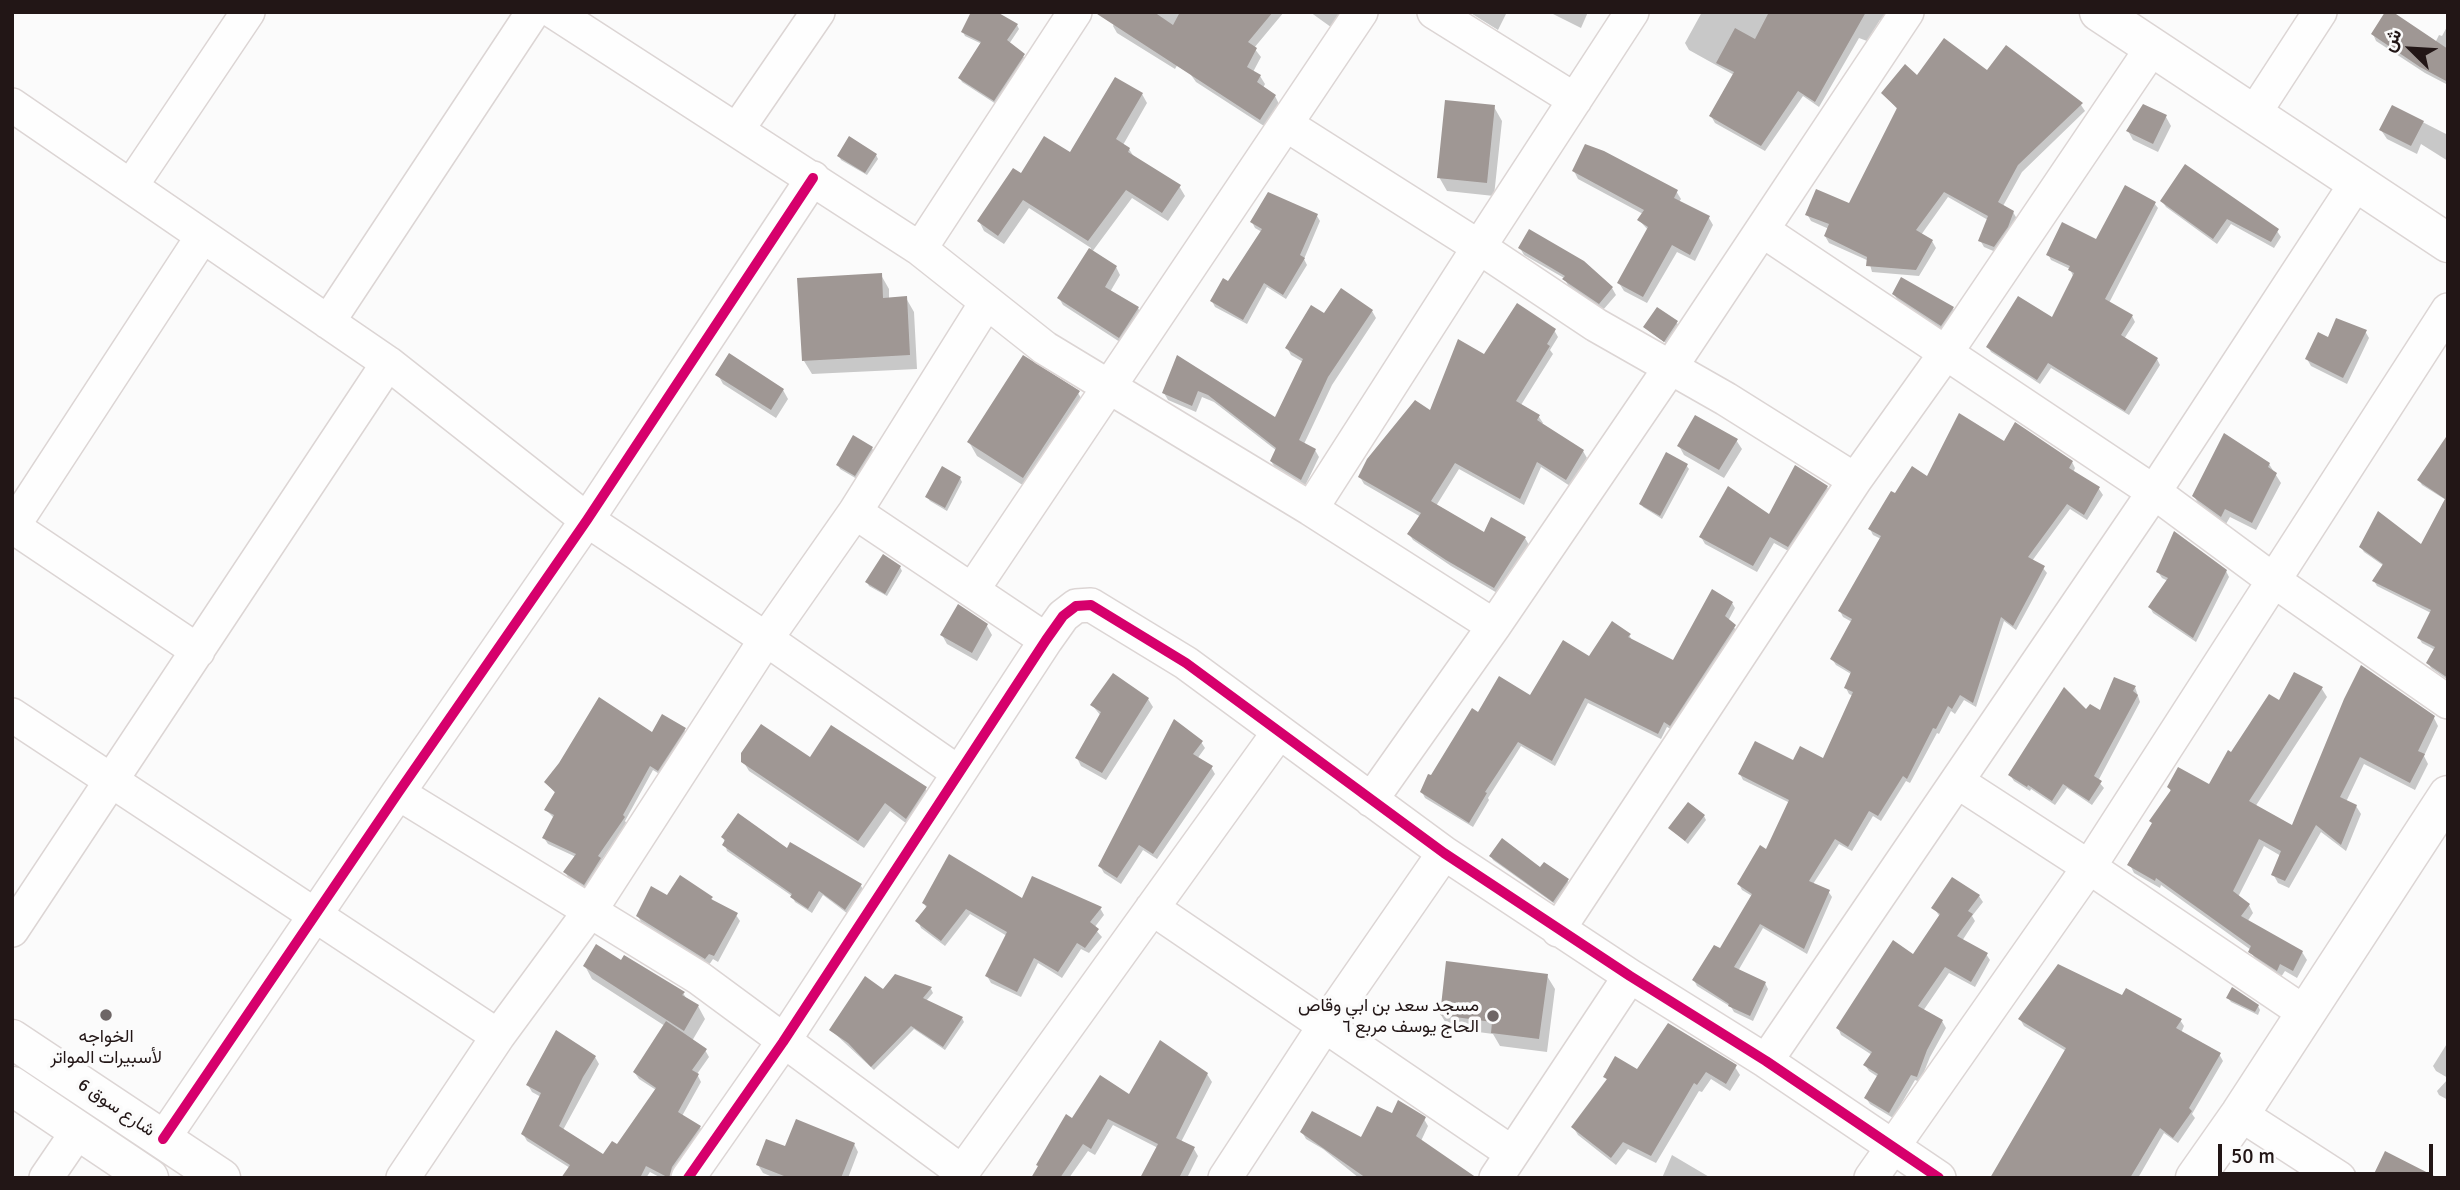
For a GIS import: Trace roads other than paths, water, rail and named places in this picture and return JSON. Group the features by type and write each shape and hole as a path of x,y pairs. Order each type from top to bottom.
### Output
{"street":[{"path":"131,186 248,12"},
{"path":"328,322 533,12"},
{"path":"554,12 920,248 1045,348 1311,509 1494,626"},
{"path":"737,130 818,12"},
{"path":"920,248 1074,12"},
{"path":"973,589 1361,12"},
{"path":"1434,12 1575,100"},
{"path":"1311,509 1632,12"},
{"path":"1371,800 1494,626 1670,368 1907,12"},
{"path":"2099,12 2253,115 2445,236"},
{"path":"2253,115 2320,12"},
{"path":"1558,930 1855,480 1945,354 2152,48"},
{"path":"17,118 131,186 388,363 587,520 766,639 959,773"},
{"path":"1287,125 1596,325 1726,399 1855,480"},
{"path":"163,1139 587,520 813,178"},
{"path":"1766,1061 2154,492 2357,182"},
{"path":"1762,230 2154,492 2273,580 2448,702"},
{"path":"198,651 13,527 202,237"},
{"path":"403,1178 498,1035 590,911 766,639 855,512 986,303"},
{"path":"1871,1178 2089,867 2448,310"},
{"path":"12,930 388,363"},
{"path":"855,512 1046,640"},
{"path":"696,1175 1046,640 1063,616 1076,606 1091,604 1186,663 1444,853 1558,930 1766,1061 1938,1178"},
{"path":"12,715 498,1035"},
{"path":"398,793 699,978 960,1175 1279,732"},
{"path":"1958,782 2305,1013"},
{"path":"2195,1178 2240,1114 2448,794"},
{"path":"1225,1178 1325,1025 1444,853"},
{"path":"1152,908 1325,1025 1504,1165 1630,976"},
{"name":"شارع سوق 6","path":"12,1039 221,1178"},
{"path":"12,1086 149,1178"},
{"path":"2240,1114 2339,1178"},
{"path":"46,1178 78,1131"}],"place":[{"name":"الخواجه لأسبيرات المواتر","path":"106,1015"},
{"name":"مسجد سعد بن ابي وقاص الحاج يوسف مربع ٦","path":"1493,1016"}]}
